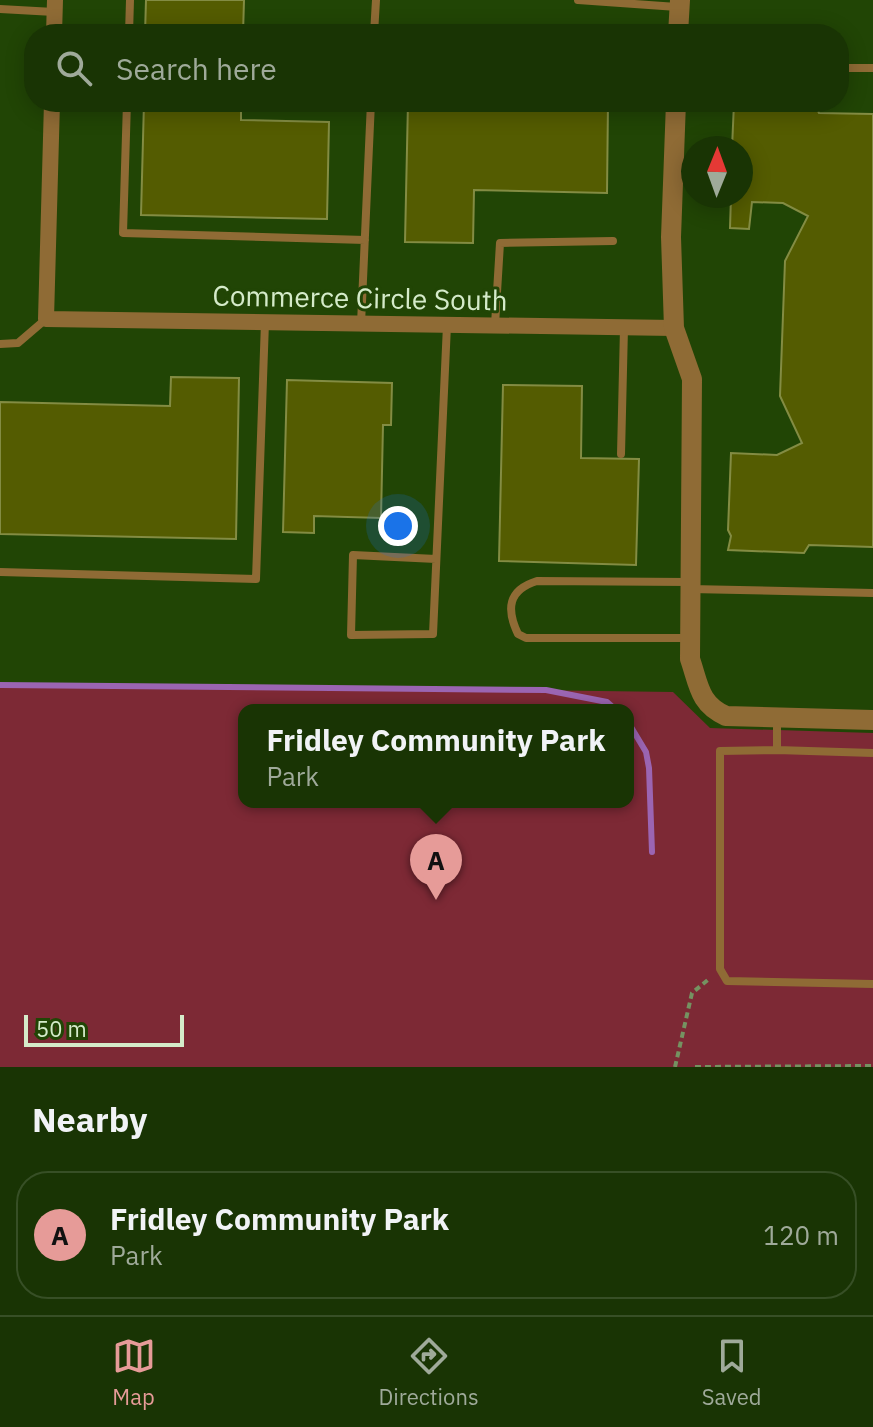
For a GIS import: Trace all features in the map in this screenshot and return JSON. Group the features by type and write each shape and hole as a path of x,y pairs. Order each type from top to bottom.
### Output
{"street":[{"path":"679,24 680,3"},
{"path":"46,319 52,112"},
{"path":"676,112 671,237 674,328 692,379 690,659 704,702 714,710 735,717 873,720"},
{"name":"Commerce Circle South","path":"46,319 674,328"}],"lane":[{"path":"129,24 130,0"},
{"path":"375,24 376,0"},
{"path":"578,0 617,0 627,5 680,3"},
{"path":"0,9 55,6"},
{"path":"849,68 873,68"},
{"path":"127,112 123,233 365,240"},
{"path":"361,324 371,112"},
{"path":"495,326 500,243 613,241"},
{"path":"0,344 18,343 46,319"},
{"path":"0,572 256,579 265,322"},
{"path":"436,559 353,555 351,635 433,634 447,325"},
{"path":"621,454 624,327"},
{"path":"689,638 526,638 518,634 510,612 513,597 524,585 537,581 873,593"},
{"path":"777,719 777,750"},
{"path":"873,753 720,751 720,969 727,981 873,984"}],"path":[{"path":"675,1067 692,993 720,969"},
{"path":"695,1067 873,1066"}],"shaded area":[{"path":"0,683 673,692 710,728 873,733 873,1067 0,1067"}],"building":[{"path":"146,0 244,0 243,24 145,24"},
{"path":"144,112 241,112 241,120 329,122 327,219 141,215"},
{"path":"408,112 608,112 607,193 474,190 473,243 405,242"},
{"path":"734,112 873,114 873,547 809,545 804,553 728,550 731,536 728,530 731,453 777,455 802,443 780,396 785,261 808,216 783,203 753,202 753,136 733,136"},
{"path":"731,208 751,208 749,229 730,228"},
{"path":"171,377 239,378 236,539 0,534 0,402 170,406"},
{"path":"287,380 392,383 391,425 383,425 381,518 314,516 314,533 283,532"},
{"path":"503,385 582,386 581,458 639,459 636,565 499,561"}],"waterway":[{"path":"0,685 546,690 609,704"},
{"path":"634,732 646,752 649,768 652,852"}],"place":[{"name":"Fridley Community Park","path":"436,900"}]}
